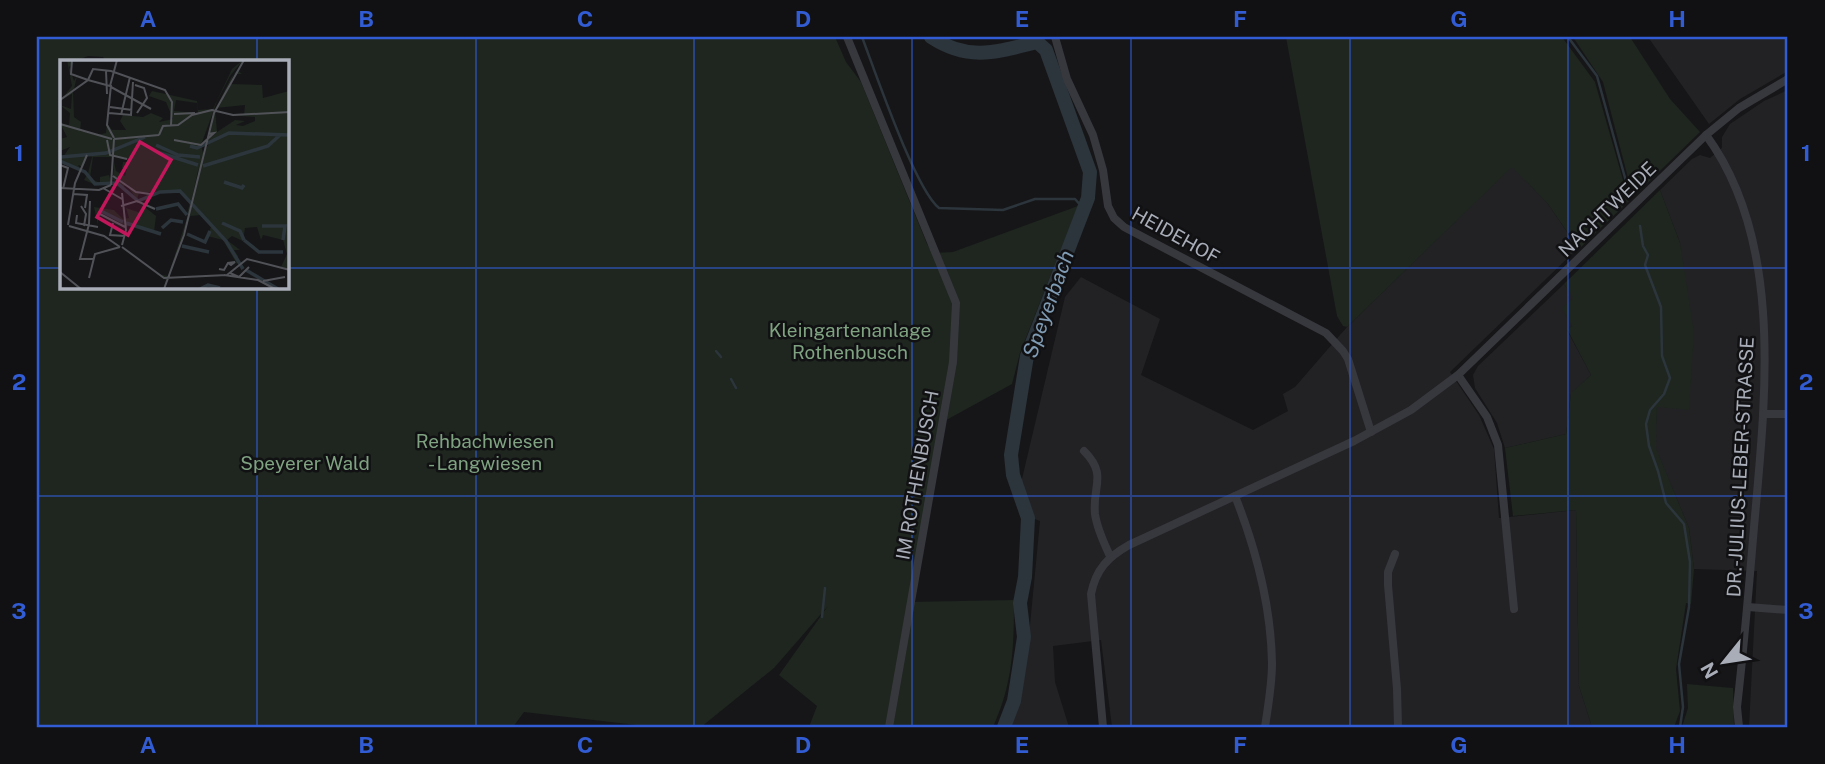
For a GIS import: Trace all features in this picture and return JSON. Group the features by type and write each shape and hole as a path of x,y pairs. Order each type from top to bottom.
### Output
{"street":[{"name":"IM ROTHENBUSCH","path":"847,37 956,303 953,362 889,727"},
{"name":"HEIDEHOF","path":"1055,37 1067,79 1093,135 1103,170 1108,206 1114,218 1124,227 1326,333 1348,359 1371,432"},
{"name":"NACHTWEIDE","path":"1110,556 1371,432 1410,410 1458,375 1706,135 1739,108 1788,79"},
{"name":"DR.-JULIUS-LEBER-STRASSE","path":"1706,135 1722,157 1740,195 1752,239 1764,330 1763,414 1748,607 1737,707 1739,727"},
{"path":"1458,375 1487,417 1498,445 1514,609"},
{"path":"1763,414 1788,414"},
{"path":"1084,451 1094,461 1099,474 1095,513 1102,540 1110,556 1097,573 1091,594 1103,727"},
{"path":"1236,496 1269,616 1272,666 1265,727"},
{"path":"1395,554 1388,572 1388,584 1398,727"},
{"path":"1748,607 1788,610"}],"shaded area":[{"path":"1648,37 1788,37 1788,71 1740,99 1709,124"},
{"path":"1788,90 1788,727 1749,727 1757,571 1694,569 1689,528 1655,447 1657,406 1688,409 1680,243 1660,190 1692,159 1700,155 1710,158 1722,148 1722,137 1730,124 1764,101"},
{"path":"1512,166 1548,204 1578,248 1450,372 1479,415 1494,449 1499,518 1576,510 1579,686 1592,727 1112,727 1101,640 1053,646 1055,682 1069,727 1011,727 1019,704 1028,646 1040,521 1032,518 1021,483 1065,297 1081,277 1160,319 1141,375 1253,430 1288,411 1283,394 1295,387 1347,327"},
{"path":"1564,284 1574,298 1572,326 1567,330 1591,375 1571,394 1566,434 1505,448 1497,423 1475,388 1473,375 1478,366"}],"green space":[{"name":"Rehbachwiesen - Langwiesen","path":"37,37 835,37 846,62 861,82 933,253 953,252 1078,206 1020,353 1012,384 939,424 908,602 1014,600 1011,665 1005,695 993,727 809,727 817,706 779,675 828,606 774,668 701,727 654,727 524,712 513,727 37,727"},
{"path":"1286,37 1562,37 1595,82 1629,201 1579,249 1548,204 1512,167 1347,327 1343,326 1337,316"},
{"path":"1573,37 1630,37 1670,99 1700,132 1633,197 1603,82"},
{"path":"1660,190 1680,243 1694,332 1689,410 1657,407 1656,448 1689,528 1694,569 1691,604 1686,603 1676,669 1680,711 1674,727 1592,727 1579,686 1576,510 1513,516 1505,448 1566,434 1571,393 1591,375 1567,329 1572,326 1562,308 1573,298 1564,284"},
{"path":"1687,684 1733,688 1734,727 1682,727 1688,708"}],"waterway":[{"path":"862,37 908,155 929,197 939,208 1003,210 1035,199 1075,199 1083,208"},
{"name":"Speyerbach","path":"931,37 958,50 983,53 1037,42 1046,50 1090,172 1088,198 1027,356 1011,455 1013,475 1028,518 1025,577 1020,603 1024,637 1014,701 1004,727"},
{"path":"1568,37 1597,76 1627,185"},
{"path":"1640,226 1643,246 1648,255 1645,265 1661,307 1662,356 1670,378 1664,394 1650,410 1646,424 1649,446 1666,503 1684,524 1690,562 1689,607 1679,664 1683,707 1680,727"},
{"path":"716,351 721,357"},
{"path":"731,379 736,388"},
{"path":"822,617 825,588"}],"park label":[{"name":"Kleingartenanlage Rothenbusch","path":"850,341"},
{"name":"Speyerer Wald","path":"305,463"}]}
